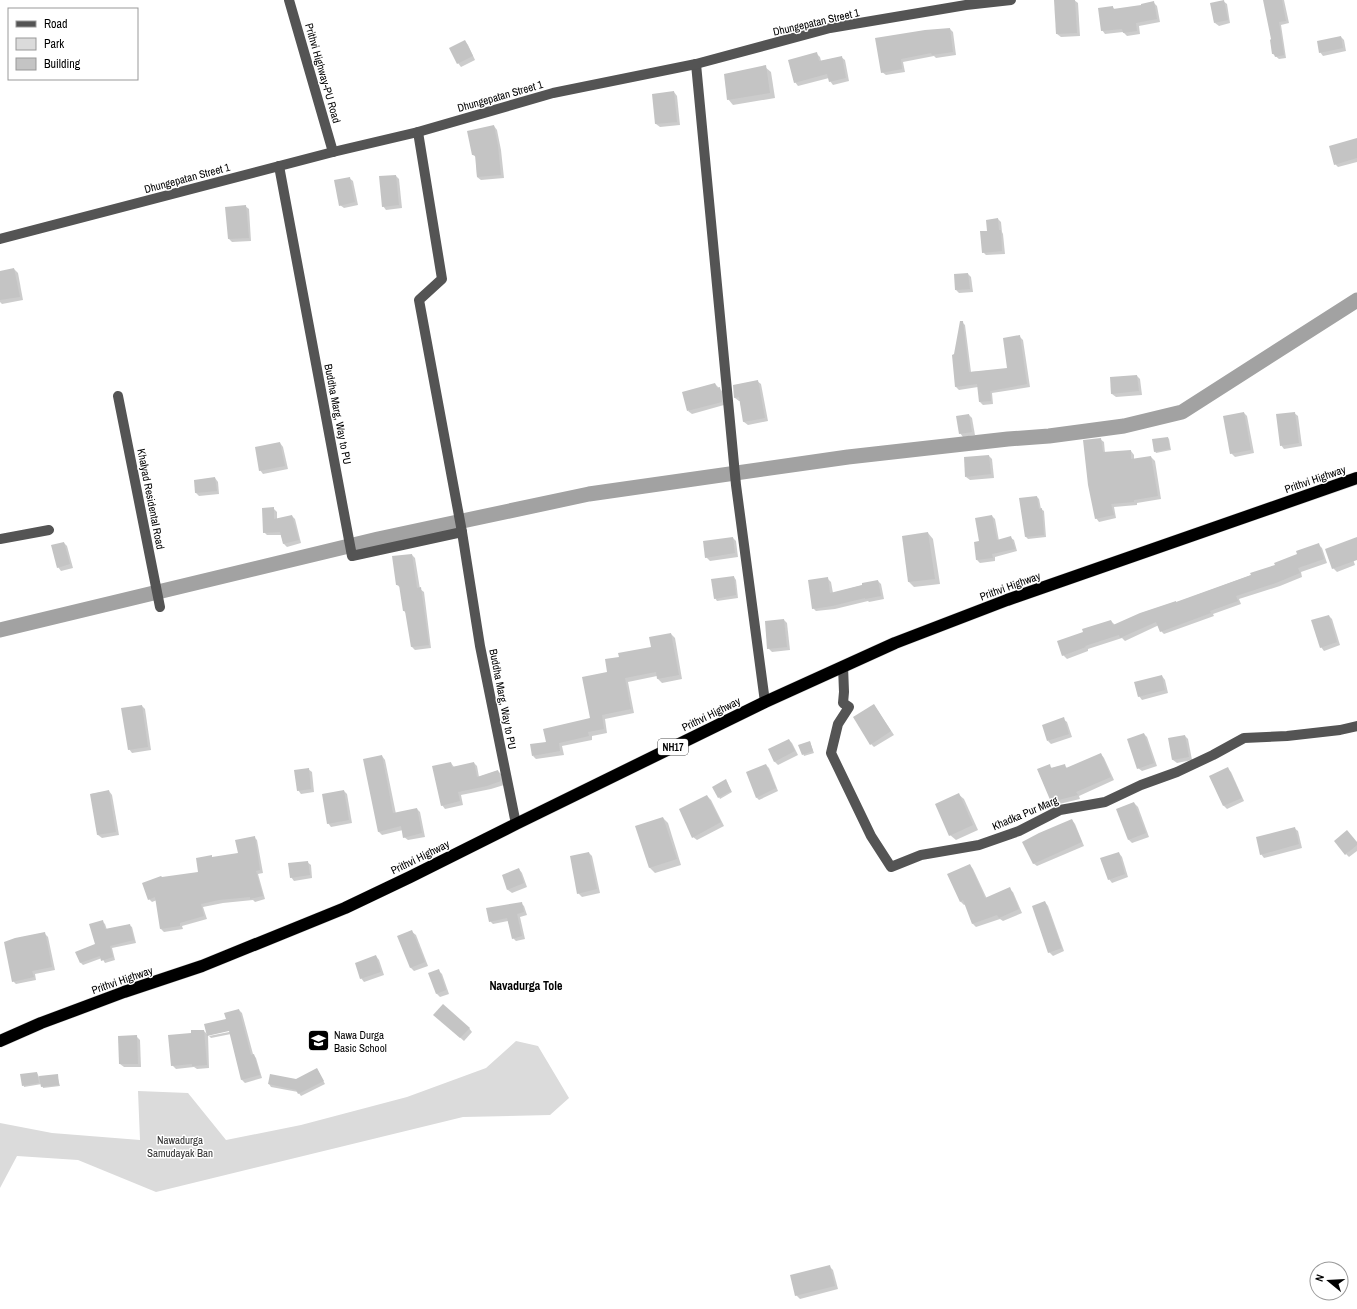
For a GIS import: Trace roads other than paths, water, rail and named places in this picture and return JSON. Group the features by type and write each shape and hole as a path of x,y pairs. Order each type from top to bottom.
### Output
{"highway":[{"name":"Prithvi Highway","path":"0,1041 41,1023 124,992 202,966 323,917 410,877 765,702 895,643 1007,600 1357,478"}],"street":[{"name":"Prithvi Highway-PU Road","path":"289,0 333,152"},
{"name":"Dhungepatan Street 1","path":"0,239 333,152 418,132 552,93 696,64 830,28 966,5 1011,0"},
{"path":"696,64 736,484 765,702"},
{"name":"Buddha Marg, Way to PU","path":"418,132 442,279 419,300 462,532 480,646 516,824"},
{"name":"Buddha Marg, Way to PU","path":"279,166 352,556 462,532"},
{"name":"Khalyad Residental Road","path":"118,396 160,607"},
{"path":"0,539 49,530"},
{"name":"Khadka Pur Marg","path":"843,666 843,703 849,707 838,724 831,753 870,836 892,867 921,855 979,845 1019,831 1060,810 1105,802 1141,785 1177,772 1213,756 1244,738 1287,736 1340,730 1357,726"}],"waterway":[{"path":"0,630 378,539 589,494 848,457 1008,439 1049,436 1124,426 1182,412 1357,300"}],"place":[{"name":"Nawa Durga Basic School","path":"319,1041"}],"district":[{"name":"Navadurga Tole","path":"526,986"}],"park label":[{"name":"Nawadurga Samudayak Ban","path":"180,1146"}]}
